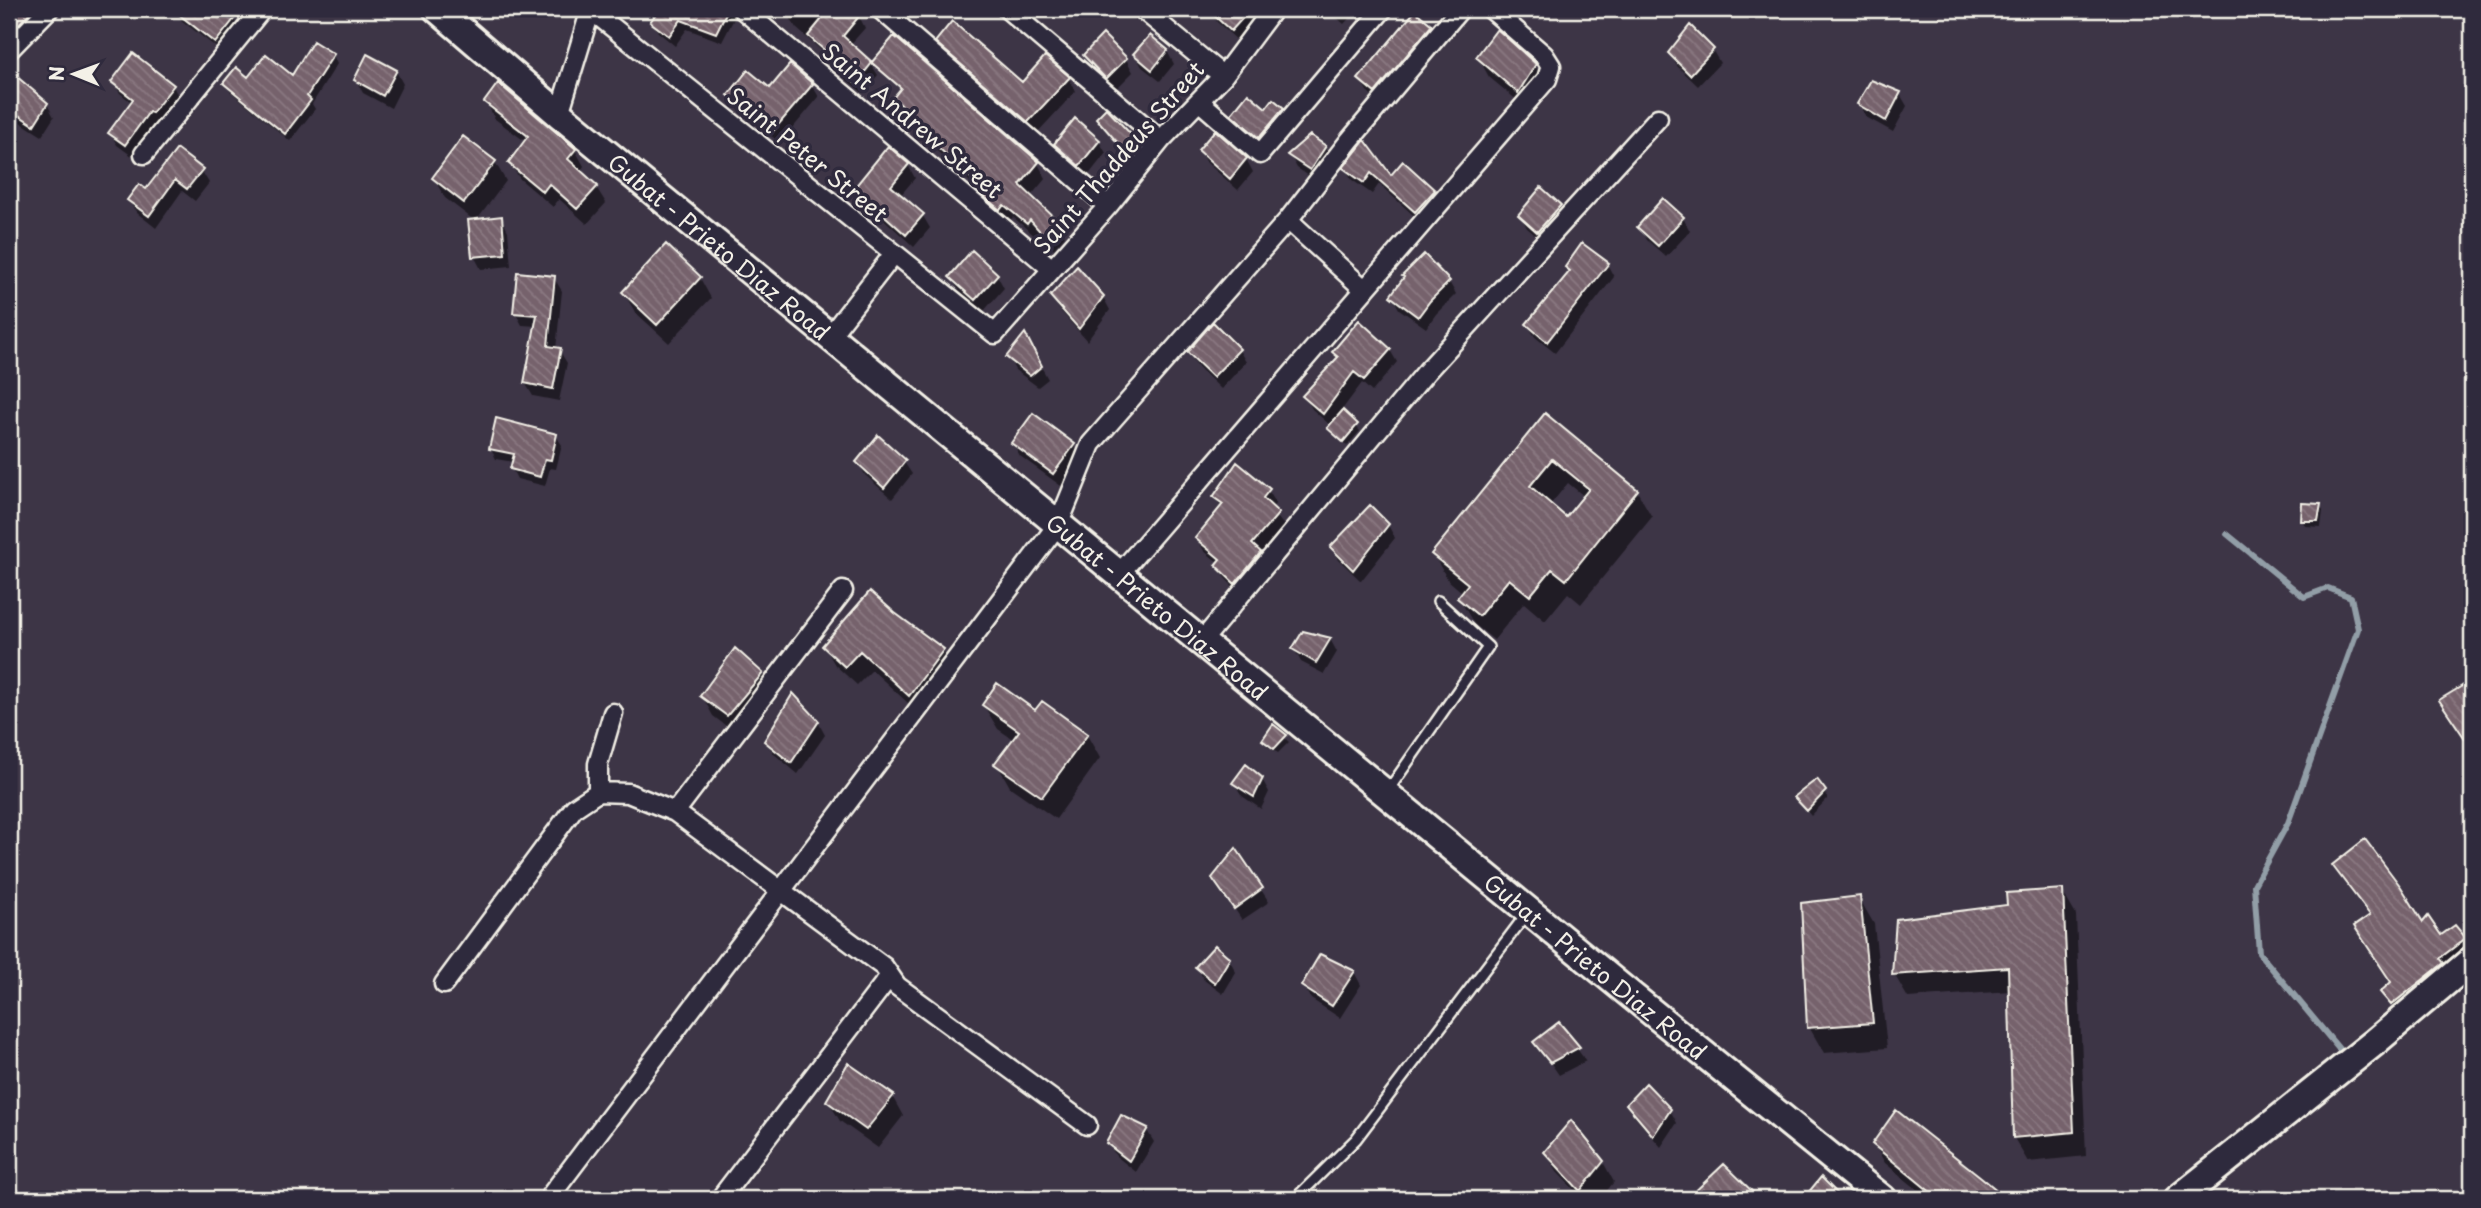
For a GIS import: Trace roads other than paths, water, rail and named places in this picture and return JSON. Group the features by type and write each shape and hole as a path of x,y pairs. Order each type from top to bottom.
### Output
{"main road":[{"name":"Gubat - Prieto Diaz Road","path":"437,9 559,114 1883,1199"},
{"path":"2178,1199 2375,1042 2472,960"}],"street":[{"path":"9,50 49,9"},
{"path":"144,154 262,9"},
{"path":"559,114 591,9"},
{"name":"Saint Peter Street","path":"591,9 893,255 995,334"},
{"name":"Saint Andrew Street","path":"742,9 1052,270"},
{"path":"880,9 1108,206"},
{"path":"1007,9 1161,140"},
{"path":"1142,9 1223,76"},
{"path":"1199,101 1260,154 1383,9"},
{"path":"552,1199 551,1195 1059,523 1091,444 1288,220 1350,140 1460,9"},
{"path":"1120,573 1547,79 1551,66 1544,55 1491,9"},
{"name":"Saint Thaddeus Street","path":"995,334 1108,206 1161,140 1223,76 1271,10"},
{"path":"1202,640 1427,371 1658,118"},
{"path":"1288,220 1365,290"},
{"path":"830,337 893,255"},
{"path":"676,812 843,591"},
{"path":"598,792 598,764 613,712"},
{"path":"444,984 574,808 598,792 628,793 676,812 884,967 897,986 1087,1125"},
{"path":"720,1199 889,977"}],"lane":[{"path":"1387,793 1488,647 1438,601"},
{"path":"1295,1199 1356,1139 1529,911"}],"waterway":[{"path":"2227,534 2304,597 2328,588 2351,597 2358,629 2288,823 2254,885 2259,953 2339,1049"}]}
